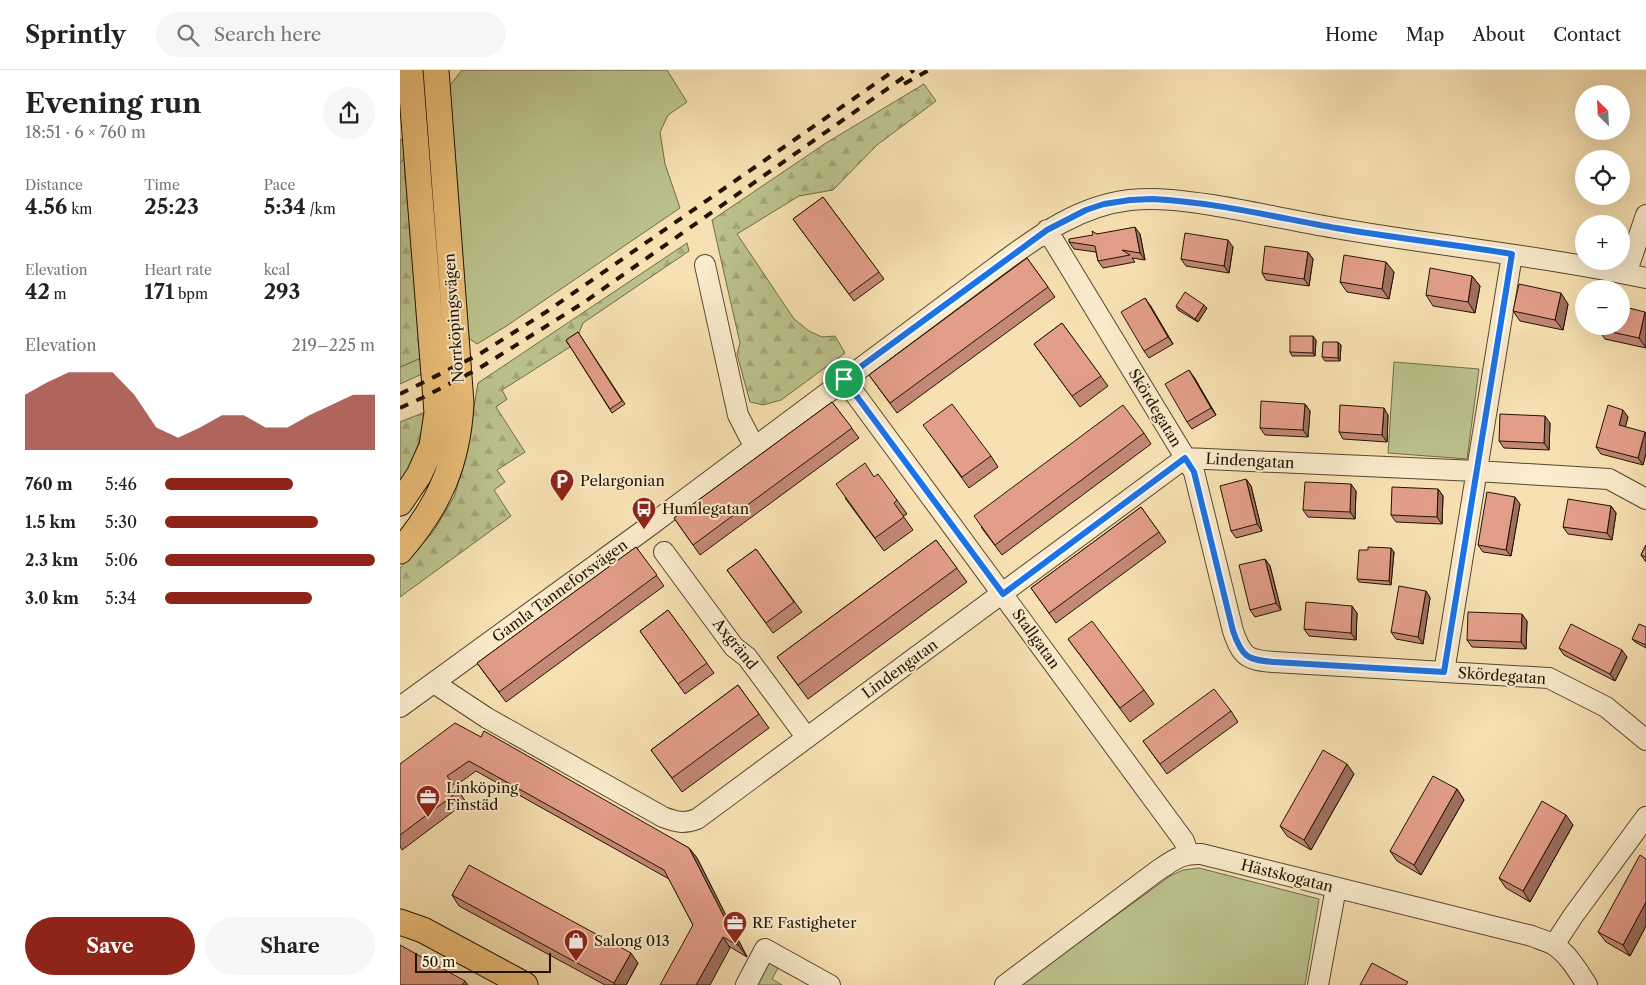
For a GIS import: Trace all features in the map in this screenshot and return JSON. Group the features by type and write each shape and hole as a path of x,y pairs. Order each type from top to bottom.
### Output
{"main road":[{"name":"Norrköpingsvägen","path":"400,503 418,475 432,446 437,414 410,70"},
{"name":"Norrköpingsvägen","path":"400,551 425,519 443,487 455,455 460,428 460,403 436,70"},
{"path":"400,907 411,926 520,984"}],"street":[{"name":"Gamla Tanneforsvägen","path":"400,707 644,530 844,379 1047,230 1086,210 1104,204 1130,200 1182,200 1341,229 1512,254 1646,278"},
{"path":"1626,274 1646,215"},
{"name":"Skördegatan","path":"1047,230 1194,472 1233,631 1239,648 1248,657 1274,662 1549,678 1606,707 1646,740"},
{"path":"1444,672 1512,254"},
{"path":"705,265 738,415 754,446"},
{"name":"Stallgatan","path":"844,379 1184,841 1188,853"},
{"name":"Lindengatan","path":"434,683 487,718 663,817 676,822 687,823 697,819 1185,458 1609,479 1646,499"},
{"name":"Axgränd","path":"664,552 734,647 747,657 807,738"},
{"path":"1554,945 1646,817"},
{"path":"1005,985 1157,871 1178,857 1188,853"},
{"name":"Hästskogatan","path":"1188,853 1201,854 1532,936 1554,945 1574,965 1587,985"},
{"path":"1318,985 1336,888"},
{"path":"746,985 765,949 830,985"}],"green space":[{"path":"462,70 667,70 687,102 668,115 660,132 665,164 680,208 477,344 467,337 449,110 400,163 400,140 402,139 403,142 448,93 448,88"},
{"path":"924,84 936,101 877,145 833,190 799,196 737,234 794,319 809,331 822,337 835,336 845,353 781,400 763,405 750,402 737,354 740,343 712,220 826,143"},
{"path":"404,159 421,358 400,367 400,163"},
{"path":"687,243 689,251 583,323 579,333 566,341 570,347 502,390 507,399 496,407 525,452 497,470 505,482 494,490 511,516 400,597 400,568 433,532 454,497 465,460 478,383"},
{"path":"421,358 422,374 400,384 400,367"},
{"path":"1394,362 1479,369 1467,459 1388,453"},
{"path":"425,412 417,448 406,474 400,482 400,422"},
{"path":"1199,868 1319,899 1305,985 1021,985 1170,876 1183,870"},
{"path":"767,961 778,968 772,979 782,985 754,985"}],"building":[{"path":"823,197 879,272 849,294 793,219"},
{"path":"1135,227 1140,253 1122,250 1130,255 1098,261 1095,246 1069,242 1069,239 1093,235 1092,231 1097,234"},
{"path":"1185,233 1228,240 1224,266 1181,259"},
{"path":"1265,246 1308,252 1304,279 1262,273"},
{"path":"1344,255 1386,262 1382,289 1340,282"},
{"path":"1027,258 1048,287 890,403 869,375"},
{"path":"1430,268 1472,276 1468,302 1426,295"},
{"path":"1519,284 1561,293 1555,320 1513,311"},
{"path":"1185,292 1204,305 1195,319 1176,306"},
{"path":"1145,298 1168,337 1144,351 1121,312"},
{"path":"1630,308 1645,312 1639,338 1625,335 1630,335"},
{"path":"1062,323 1101,376 1072,396 1034,344"},
{"path":"578,332 622,401 610,409 566,340"},
{"path":"1290,336 1313,336 1313,353 1290,352"},
{"path":"1323,342 1338,342 1338,358 1322,357"},
{"path":"1189,370 1211,408 1187,422 1165,384"},
{"path":"1261,401 1305,404 1303,430 1260,428"},
{"path":"832,402 852,428 693,545 674,518"},
{"path":"952,404 991,456 962,477 923,425"},
{"path":"1123,405 1144,433 995,545 974,516"},
{"path":"1340,405 1384,408 1382,435 1339,432"},
{"path":"1608,405 1623,410 1619,425 1645,432 1638,458 1596,447"},
{"path":"1500,414 1545,416 1544,443 1499,441"},
{"path":"865,463 874,477 878,474 897,500 894,503 904,517 875,538 836,484"},
{"path":"1246,479 1257,524 1231,531 1220,486"},
{"path":"1305,482 1351,484 1350,512 1303,510"},
{"path":"1392,487 1438,489 1437,517 1391,515"},
{"path":"1487,492 1515,497 1506,550 1478,545"},
{"path":"1568,499 1611,506 1607,533 1563,527"},
{"path":"1141,507 1159,532 1049,613 1031,588"},
{"path":"936,540 957,568 798,685 777,657"},
{"path":"1646,545 1646,557 1641,555"},
{"path":"636,547 657,575 499,692 477,663"},
{"path":"1368,547 1391,548 1389,581 1357,579 1359,550 1368,550"},
{"path":"756,549 794,602 766,623 727,570"},
{"path":"1265,559 1276,603 1250,610 1239,565"},
{"path":"1399,586 1426,591 1418,637 1391,632"},
{"path":"1306,602 1352,606 1351,633 1304,629"},
{"path":"668,610 707,663 678,684 640,631"},
{"path":"1468,612 1522,614 1521,642 1467,640"},
{"path":"1092,621 1144,690 1120,708 1068,639"},
{"path":"1571,624 1622,650 1610,674 1559,648"},
{"path":"1639,624 1646,627 1646,645 1632,639"},
{"path":"738,685 759,714 672,778 651,750"},
{"path":"1214,689 1231,711 1160,764 1143,741"},
{"path":"455,723 481,737 484,731 689,848 739,946 723,937 696,985 660,985 693,925 664,870 469,761 447,776 459,791 400,835 400,764"},
{"path":"1323,750 1347,764 1304,840 1280,826"},
{"path":"1433,776 1457,789 1414,865 1390,851"},
{"path":"1542,801 1566,815 1523,891 1499,878"},
{"path":"1640,855 1646,859 1646,902 1623,945 1598,932"},
{"path":"469,865 631,953 614,983 452,895"},
{"path":"400,945 465,981 462,985 400,985"},
{"path":"1372,963 1408,982 1406,985 1360,985"}],"railway":[{"path":"400,394 478,355 546,312 895,70"},
{"path":"400,408 478,369 583,303 914,70"},
{"path":"904,84 929,70"}],"place":[{"name":"Pelargonian","path":"562,502"},
{"name":"Humlegatan","path":"644,530"},
{"name":"Linköping Finstäd","path":"428,818"},
{"name":"RE Fastigheter","path":"735,944"},
{"name":"Salong 013","path":"576,962"}],"route":[{"path":"1130,200 1182,200 1334,228 1512,254 1444,672 1274,662 1248,657 1239,648 1233,631 1194,472 1185,458 1003,594 844,379 1047,230 1086,210 1104,204 1130,200"}]}
